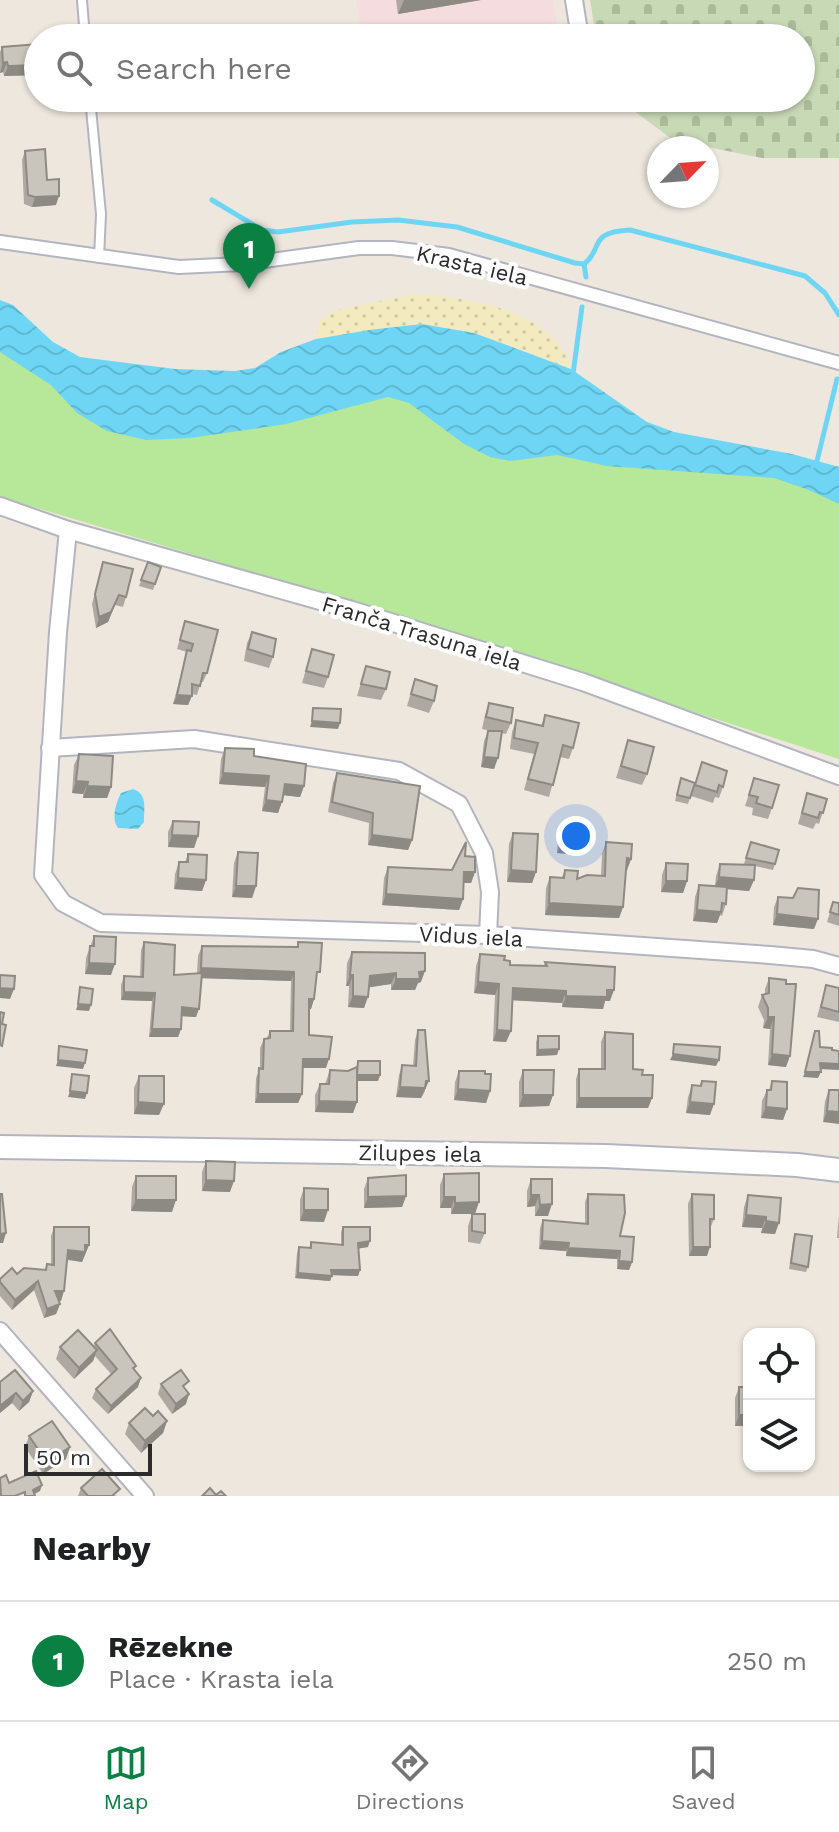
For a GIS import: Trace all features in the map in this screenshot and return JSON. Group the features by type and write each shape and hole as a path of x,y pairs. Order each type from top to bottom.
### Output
{"main road":[{"name":"Zilupes iela","path":"0,1147 606,1156 839,1170"}],"street":[{"path":"574,0 578,24"},
{"name":"Krasta iela","path":"0,242 179,267 242,264 359,248 392,248 449,255 839,363"},
{"name":"Franča Trasuna iela","path":"0,506 68,530 352,610 554,673 839,776"},
{"path":"68,530 50,748 194,739 399,771 459,804 484,853 490,892 488,935"},
{"name":"Vidus iela","path":"50,748 43,875 63,903 101,923 488,935 770,955 813,959 839,966"},
{"path":"0,1331 145,1496"}],"lane":[{"path":"82,0 84,24"},
{"path":"91,112 101,214 99,258"}],"shaded area":[{"path":"356,0 553,0 557,23 550,24 360,24"}],"green space":[{"path":"590,0 839,0 839,158 762,158 719,149 719,136 668,136 636,112 815,112 815,24 594,24"},
{"path":"0,327 74,377 374,368 839,488 839,759 386,612 0,497"}],"sand":[{"path":"413,294 482,303 528,320 547,332 562,349 571,369 474,333 422,324 316,339 321,319 337,310"}],"water":[{"path":"0,300 13,305 53,342 80,357 175,369 235,371 255,368 281,352 316,339 369,330 422,324 474,333 571,369 647,422 674,432 792,454 839,467 839,504 774,478 607,466 557,455 510,461 490,457 464,444 409,403 388,397 286,424 190,438 146,440 107,431 77,413 51,385 0,352"},
{"path":"133,789 143,798 144,822 138,829 118,828 115,815 117,801 121,793"}],"building":[{"path":"24,45 24,65 3,63 2,47"},
{"path":"45,149 47,180 59,179 59,196 28,195 25,151"},
{"path":"103,562 133,569 126,597 119,595 111,612 99,617 95,594"},
{"path":"148,562 161,567 155,584 141,580"},
{"path":"185,621 218,630 207,673 203,673 200,686 192,684 192,696 177,695 187,650 191,651 193,644 180,640"},
{"path":"252,632 276,639 273,657 248,649"},
{"path":"312,649 334,655 328,677 306,671"},
{"path":"366,666 390,672 386,689 361,684"},
{"path":"415,679 437,686 434,701 411,694"},
{"path":"489,703 513,708 511,723 486,717"},
{"path":"313,708 341,709 340,723 312,721"},
{"path":"545,715 579,723 573,748 563,745 553,785 528,779 538,743 514,738 516,720 543,726"},
{"path":"488,731 502,731 498,758 484,757"},
{"path":"628,740 654,747 647,774 621,766"},
{"path":"225,748 254,749 254,756 306,764 304,786 285,784 282,802 266,800 269,776 223,773"},
{"path":"79,754 113,756 111,787 87,786 88,782 76,781"},
{"path":"702,762 727,771 723,787 719,785 717,792 695,785"},
{"path":"337,773 420,786 412,840 372,835 373,813 332,802"},
{"path":"681,778 695,783 690,798 677,795"},
{"path":"754,778 779,785 772,808 756,803 758,797 749,795"},
{"path":"807,793 827,799 818,818 802,813"},
{"path":"173,821 199,822 198,836 172,835"},
{"path":"562,826 588,828 587,843 561,842"},
{"path":"513,833 538,834 536,872 511,870"},
{"path":"466,842 465,856 475,857 475,872 464,872 463,899 386,894 388,867 452,870"},
{"path":"606,842 632,844 631,859 627,858 623,907 549,903 550,877 564,878 565,870 578,871 577,879 587,875 605,876"},
{"path":"751,842 779,850 775,864 746,858"},
{"path":"238,852 258,853 256,886 236,886"},
{"path":"188,854 207,855 206,880 178,878 179,862 188,862"},
{"path":"666,863 688,864 687,881 666,881"},
{"path":"720,864 755,865 754,880 719,877"},
{"path":"699,885 727,887 726,904 722,903 721,912 697,910"},
{"path":"798,888 819,890 818,919 777,914 778,897 793,898"},
{"path":"833,902 839,903 839,915 830,912"},
{"path":"94,936 116,937 115,964 89,963"},
{"path":"144,942 175,945 174,975 202,973 199,1009 182,1007 181,1029 152,1029 155,993 124,992 124,976 143,977"},
{"path":"298,942 322,943 314,999 309,999 309,1035 332,1037 329,1059 303,1059 302,1094 258,1094 264,1039 270,1038 270,1031 293,1031 294,972 201,968 202,946 298,947"},
{"path":"352,952 425,953 425,971 419,972 420,979 396,979 396,973 370,976 368,997 353,996 353,975 350,975"},
{"path":"480,954 505,956 504,960 510,961 510,965 547,966 545,962 615,967 614,990 607,990 607,997 566,996 566,991 513,988 511,1031 497,1030 499,984 478,982"},
{"path":"0,975 15,976 14,989 0,988"},
{"path":"769,978 796,984 790,1056 772,1054 774,1017 768,1017 762,995 769,993"},
{"path":"826,985 839,988 839,1012 821,1007"},
{"path":"80,987 93,989 91,1005 78,1004"},
{"path":"0,1012 4,1013 2,1024 6,1025 2,1046 0,1045"},
{"path":"418,1030 425,1030 429,1081 426,1081 425,1088 400,1087 402,1065 416,1066"},
{"path":"815,1031 819,1031 820,1047 839,1051 839,1064 820,1063 821,1072 805,1072"},
{"path":"605,1032 633,1034 633,1069 643,1070 642,1075 653,1075 652,1098 579,1098 579,1069 605,1069"},
{"path":"538,1036 559,1036 559,1049 538,1050"},
{"path":"674,1044 720,1047 719,1060 673,1054"},
{"path":"59,1046 87,1050 85,1063 58,1060"},
{"path":"358,1061 380,1061 380,1075 357,1075"},
{"path":"357,1067 357,1102 319,1101 320,1084 329,1084 330,1070 348,1071"},
{"path":"523,1070 554,1070 553,1095 523,1095"},
{"path":"459,1071 485,1071 485,1074 491,1074 490,1091 458,1089"},
{"path":"72,1074 89,1076 87,1093 70,1091"},
{"path":"139,1076 164,1076 164,1104 138,1102"},
{"path":"702,1081 716,1082 714,1104 690,1102 692,1085 701,1086"},
{"path":"772,1081 787,1082 787,1109 766,1107 767,1090 771,1090"},
{"path":"829,1090 839,1090 839,1112 827,1111"},
{"path":"206,1161 235,1162 234,1181 206,1180"},
{"path":"479,1173 479,1202 455,1203 455,1197 444,1197 444,1174"},
{"path":"406,1175 406,1196 368,1197 368,1178"},
{"path":"136,1176 176,1176 176,1200 136,1200"},
{"path":"531,1179 552,1179 552,1204 540,1205 539,1195 531,1195"},
{"path":"304,1188 328,1189 328,1210 304,1210"},
{"path":"0,1194 6,1233 0,1234"},
{"path":"588,1194 624,1195 625,1213 620,1236 634,1237 632,1262 619,1261 620,1251 568,1248 569,1243 542,1241 543,1220 588,1224"},
{"path":"692,1194 714,1195 710,1247 693,1247"},
{"path":"748,1195 781,1198 779,1223 766,1221 766,1217 746,1215"},
{"path":"472,1214 485,1214 485,1233 472,1231"},
{"path":"54,1227 89,1227 89,1245 85,1245 85,1252 68,1250 64,1291 55,1291 60,1304 47,1309 38,1281 15,1300 0,1279 12,1268 17,1274 24,1268 46,1270 47,1264 54,1265"},
{"path":"343,1227 370,1227 370,1241 358,1243 360,1270 331,1270 332,1276 298,1273 299,1247 311,1248 311,1242 343,1245"},
{"path":"795,1234 812,1236 808,1267 791,1263"},
{"path":"110,1329 141,1378 111,1406 96,1389 117,1369 95,1343"},
{"path":"78,1330 97,1350 79,1368 60,1347"},
{"path":"15,1370 33,1391 23,1401 16,1393 0,1406 0,1382"},
{"path":"181,1370 189,1381 183,1386 189,1394 176,1404 161,1384"},
{"path":"739,1387 743,1387 743,1415 739,1415"},
{"path":"145,1408 153,1416 158,1411 167,1421 145,1441 129,1423"},
{"path":"52,1421 70,1447 47,1462 29,1436"},
{"path":"102,1469 120,1489 112,1496 88,1496 81,1488"},
{"path":"36,1471 42,1485 33,1490 35,1496 25,1496 25,1492 1,1496 0,1478 6,1475 9,1483"},
{"path":"210,1488 216,1495 221,1491 226,1496 202,1496"}],"waterway":[{"path":"212,200 262,230 278,232 352,222 398,220 457,227 584,264"},
{"path":"584,264 607,234 630,230 805,276 825,293 839,315"},
{"path":"584,264 586,277"},
{"path":"573,374 582,307"},
{"path":"813,466 817,461 837,379"}],"place":[{"name":"Rēzekne","path":"249,289"}]}
